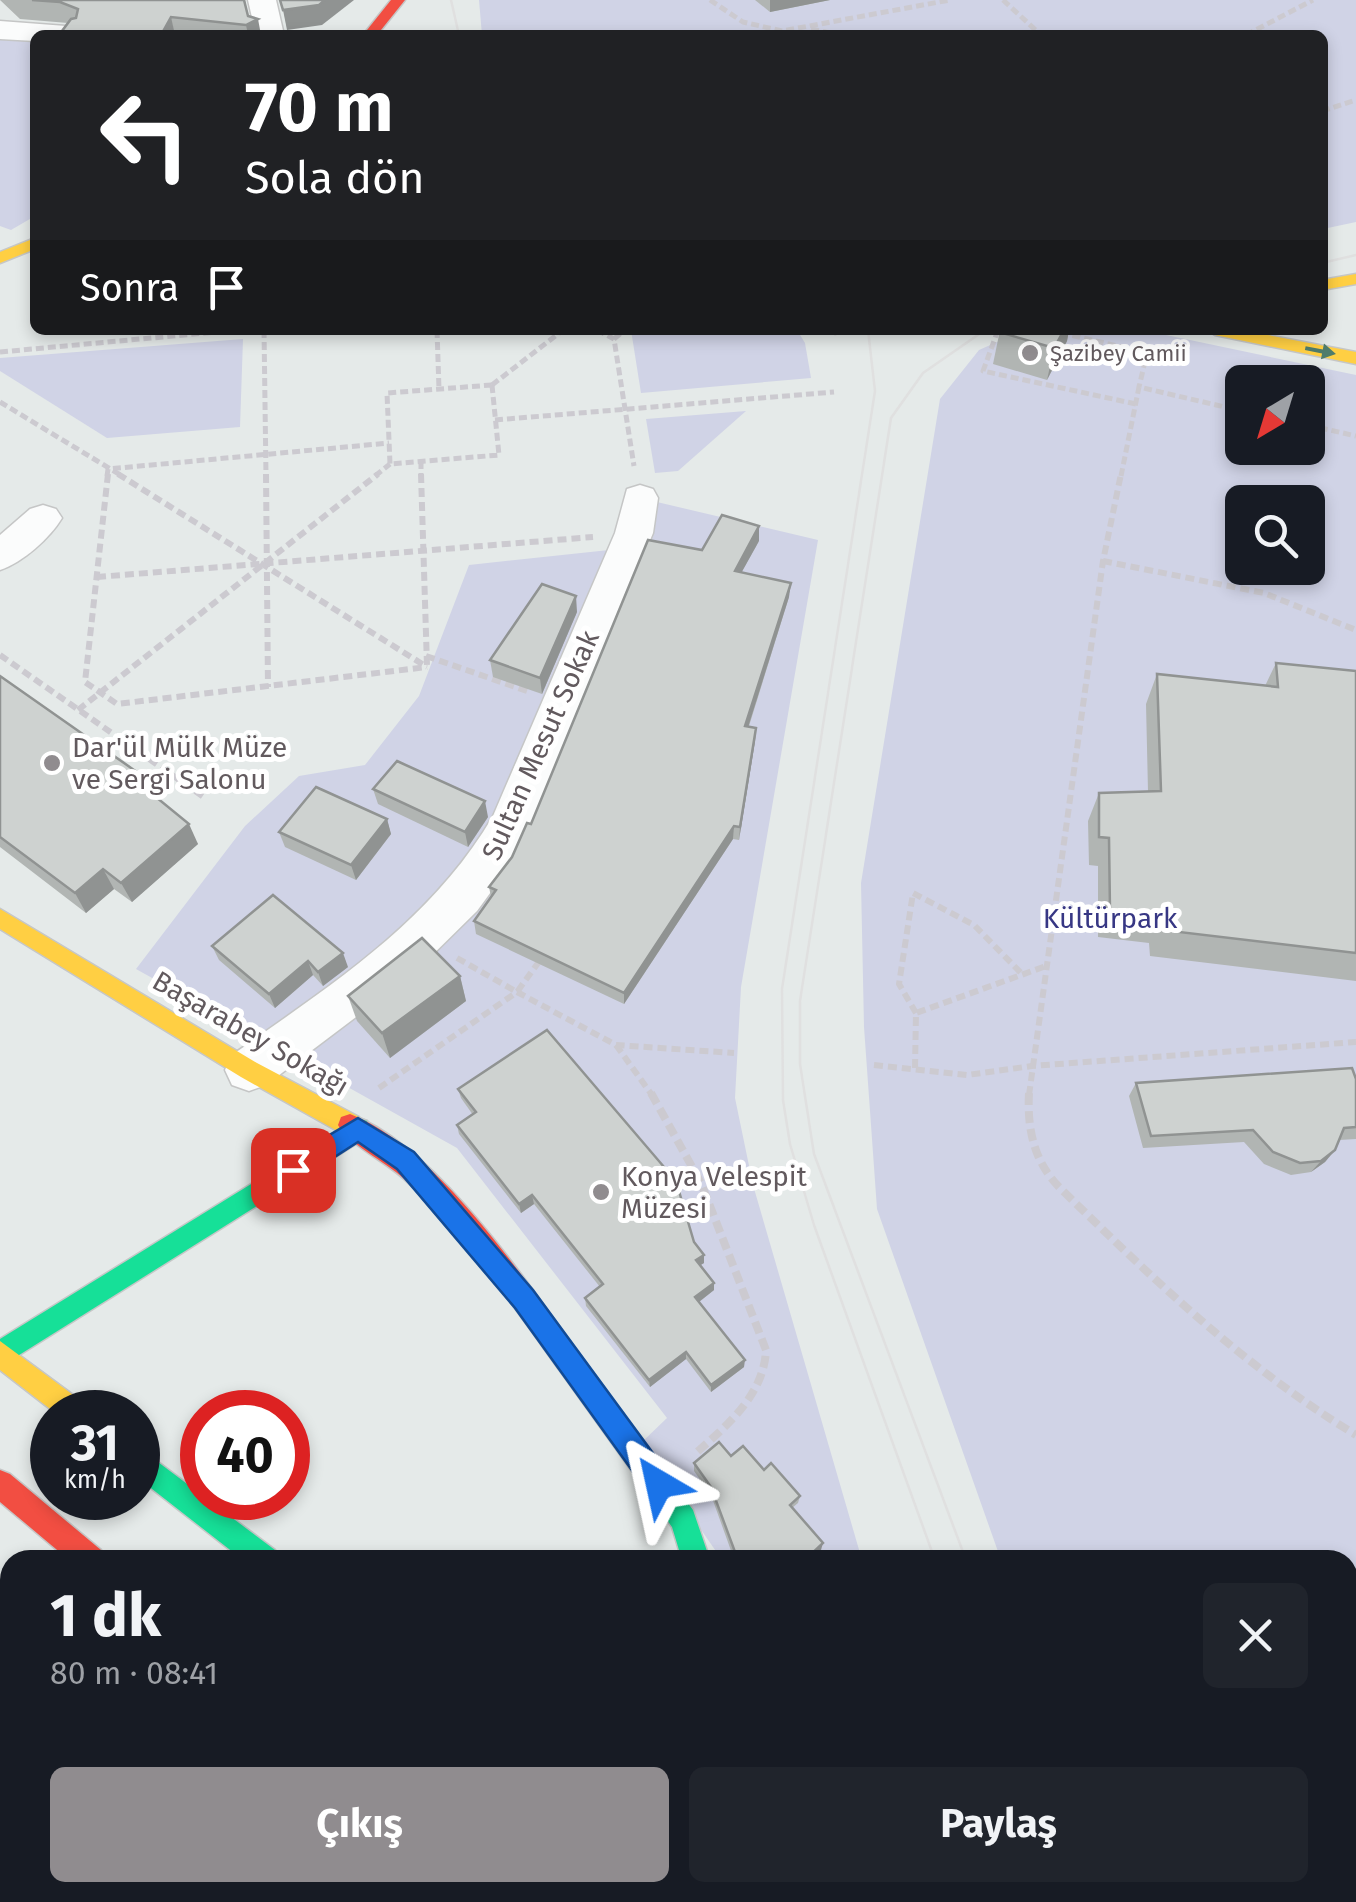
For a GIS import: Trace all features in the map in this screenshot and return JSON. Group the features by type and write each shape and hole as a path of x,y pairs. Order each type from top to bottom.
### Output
{"street":[{"path":"262,0 269,30"},
{"path":"376,30 407,5"},
{"path":"0,30 30,32"},
{"path":"0,258 30,245"},
{"path":"1328,285 1356,279"},
{"path":"1240,335 1356,358"},
{"name":"Sultan Mesut Sokak","path":"249,1070 425,940 464,898 504,838 637,516"},
{"path":"0,556 43,518"},
{"name":"Başarabey Sokağı","path":"0,918 249,1070 386,1145 426,1180 524,1299 659,1484 683,1520 693,1550"},
{"path":"47,1390 0,1354 358,1129"},
{"path":"160,1478 251,1550"},
{"path":"0,1484 79,1550"}],"path":[{"path":"710,0 742,22 773,30"},
{"path":"796,30 950,0"},
{"path":"1003,0 1036,30"},
{"path":"1256,30 1313,0"},
{"path":"804,28 815,30"},
{"path":"1328,109 1356,100"},
{"path":"0,352 184,335"},
{"path":"264,335 268,687"},
{"path":"437,335 439,389"},
{"path":"390,464 387,393 492,385 557,335"},
{"path":"606,335 614,339"},
{"path":"614,339 619,335"},
{"path":"996,335 983,371 1136,404"},
{"path":"1071,335 1147,353 1103,562 1026,1126 1046,1172 1198,1318 1305,1406 1356,1434"},
{"path":"96,576 423,550 637,516 614,339"},
{"path":"78,710 390,464 498,455 492,385"},
{"path":"1139,388 1225,407"},
{"path":"495,420 834,392"},
{"path":"0,402 266,563 427,667"},
{"path":"1325,429 1356,436"},
{"path":"108,469 389,443"},
{"path":"420,461 427,667"},
{"path":"108,469 85,682 117,704 427,667"},
{"path":"1103,562 1238,584 1329,616 1356,630"},
{"path":"0,656 205,798"},
{"path":"426,656 562,703"},
{"path":"915,1068 916,1012 899,984 913,893 941,904 985,930 1022,974"},
{"path":"425,940 616,1045 734,1053"},
{"path":"337,1117 517,992 550,946"},
{"path":"916,1012 1046,966"},
{"path":"874,1065 967,1075 1032,1066 1356,1042"},
{"path":"616,1045 681,1136 762,1333 766,1357 744,1404 702,1448 659,1484"}],"green space":[{"path":"479,0 1356,0 1356,222 1328,228 1328,30 482,30"},
{"path":"0,35 30,37 30,219 11,230 0,226"},
{"path":"632,335 800,335 805,343 811,378 641,393"},
{"name":"Kültürpark","path":"1013,335 1166,335 1308,365 1225,365 1225,465 1325,465 1325,368 1356,375 1356,1550 997,1550 877,1209 864,1027 861,883 940,399 979,350"},
{"path":"243,339 240,427 107,438 0,371 0,358"},
{"path":"746,411 678,471 655,473 646,419"},
{"path":"640,498 818,540 741,987 735,1098 753,1185 859,1550 715,1550 641,1443 667,1418 457,1148 136,969 245,826 299,776 365,765 419,696 469,565 628,548"}],"building":[{"path":"32,0 244,0 248,16 258,19 246,25 171,17 164,30 63,30 76,18 78,9 60,2"},
{"path":"280,0 325,0 319,5 283,10"},
{"path":"1009,335 1061,335 1054,348"},
{"path":"722,515 759,526 735,571 791,583 745,726 756,728 740,827 734,826 624,993 474,921 496,890 489,887 512,857 527,823 531,824 648,540 702,550"},
{"path":"542,584 576,596 540,678 490,660"},
{"path":"1276,663 1356,671 1356,953 1162,930 1162,917 1110,910 1109,838 1099,837 1099,793 1161,791 1157,674 1278,687"},
{"name":"Dar'ül Mülk Müze ve Sergi Salonu","path":"0,676 144,777 140,784 189,824 121,883 103,869 75,893 0,837"},
{"path":"397,761 485,801 465,832 373,789"},
{"path":"316,787 387,819 351,865 279,832"},
{"path":"273,895 343,953 318,972 308,961 269,994 212,946"},
{"path":"422,938 460,976 382,1033 348,996"},
{"path":"547,1030 676,1181 694,1242 704,1255 696,1260 714,1283 695,1297 745,1360 711,1385 686,1352 649,1380 585,1298 603,1284 532,1195 519,1204 457,1125 476,1112 458,1089"},
{"path":"1352,1068 1356,1079 1356,1127 1344,1128 1335,1150 1321,1161 1300,1163 1273,1152 1253,1130 1151,1136 1136,1083"},
{"path":"719,1442 731,1456 743,1446 764,1470 771,1463 800,1496 790,1505 823,1543 816,1550 734,1550 711,1487 694,1463"}],"tram line":[{"path":"451,0 458,30"},
{"path":"1328,262 1356,255"},
{"path":"869,335 875,391 782,989 783,1100 790,1144 814,1225 931,1550"},
{"path":"962,1550 814,1154 800,1064 800,1001 891,418 923,373 978,335"}],"traffic: fast":[{"path":"0,1354 358,1129"},
{"path":"567,1359 683,1520 693,1550"},
{"path":"160,1478 252,1550"}],"traffic: slow":[{"path":"0,258 30,245"},
{"path":"1328,284 1356,279"},
{"path":"1240,335 1356,358"},
{"path":"0,918 249,1070 350,1125"},
{"path":"0,1354 47,1390"}],"traffic: jam":[{"path":"374,30 398,0"},
{"path":"350,1125 380,1144 440,1198 496,1263 567,1359"},
{"path":"0,1484 79,1550"}],"place":[{"name":"Şazibey Camii","path":"1030,353"},
{"name":"Dar'ül Mülk Müze ve Sergi Salonu","path":"52,763"},
{"name":"Konya Velespit Müzesi","path":"601,1192"}],"route":[{"path":"293,1170 358,1129 405,1160 524,1299 659,1484"}]}
